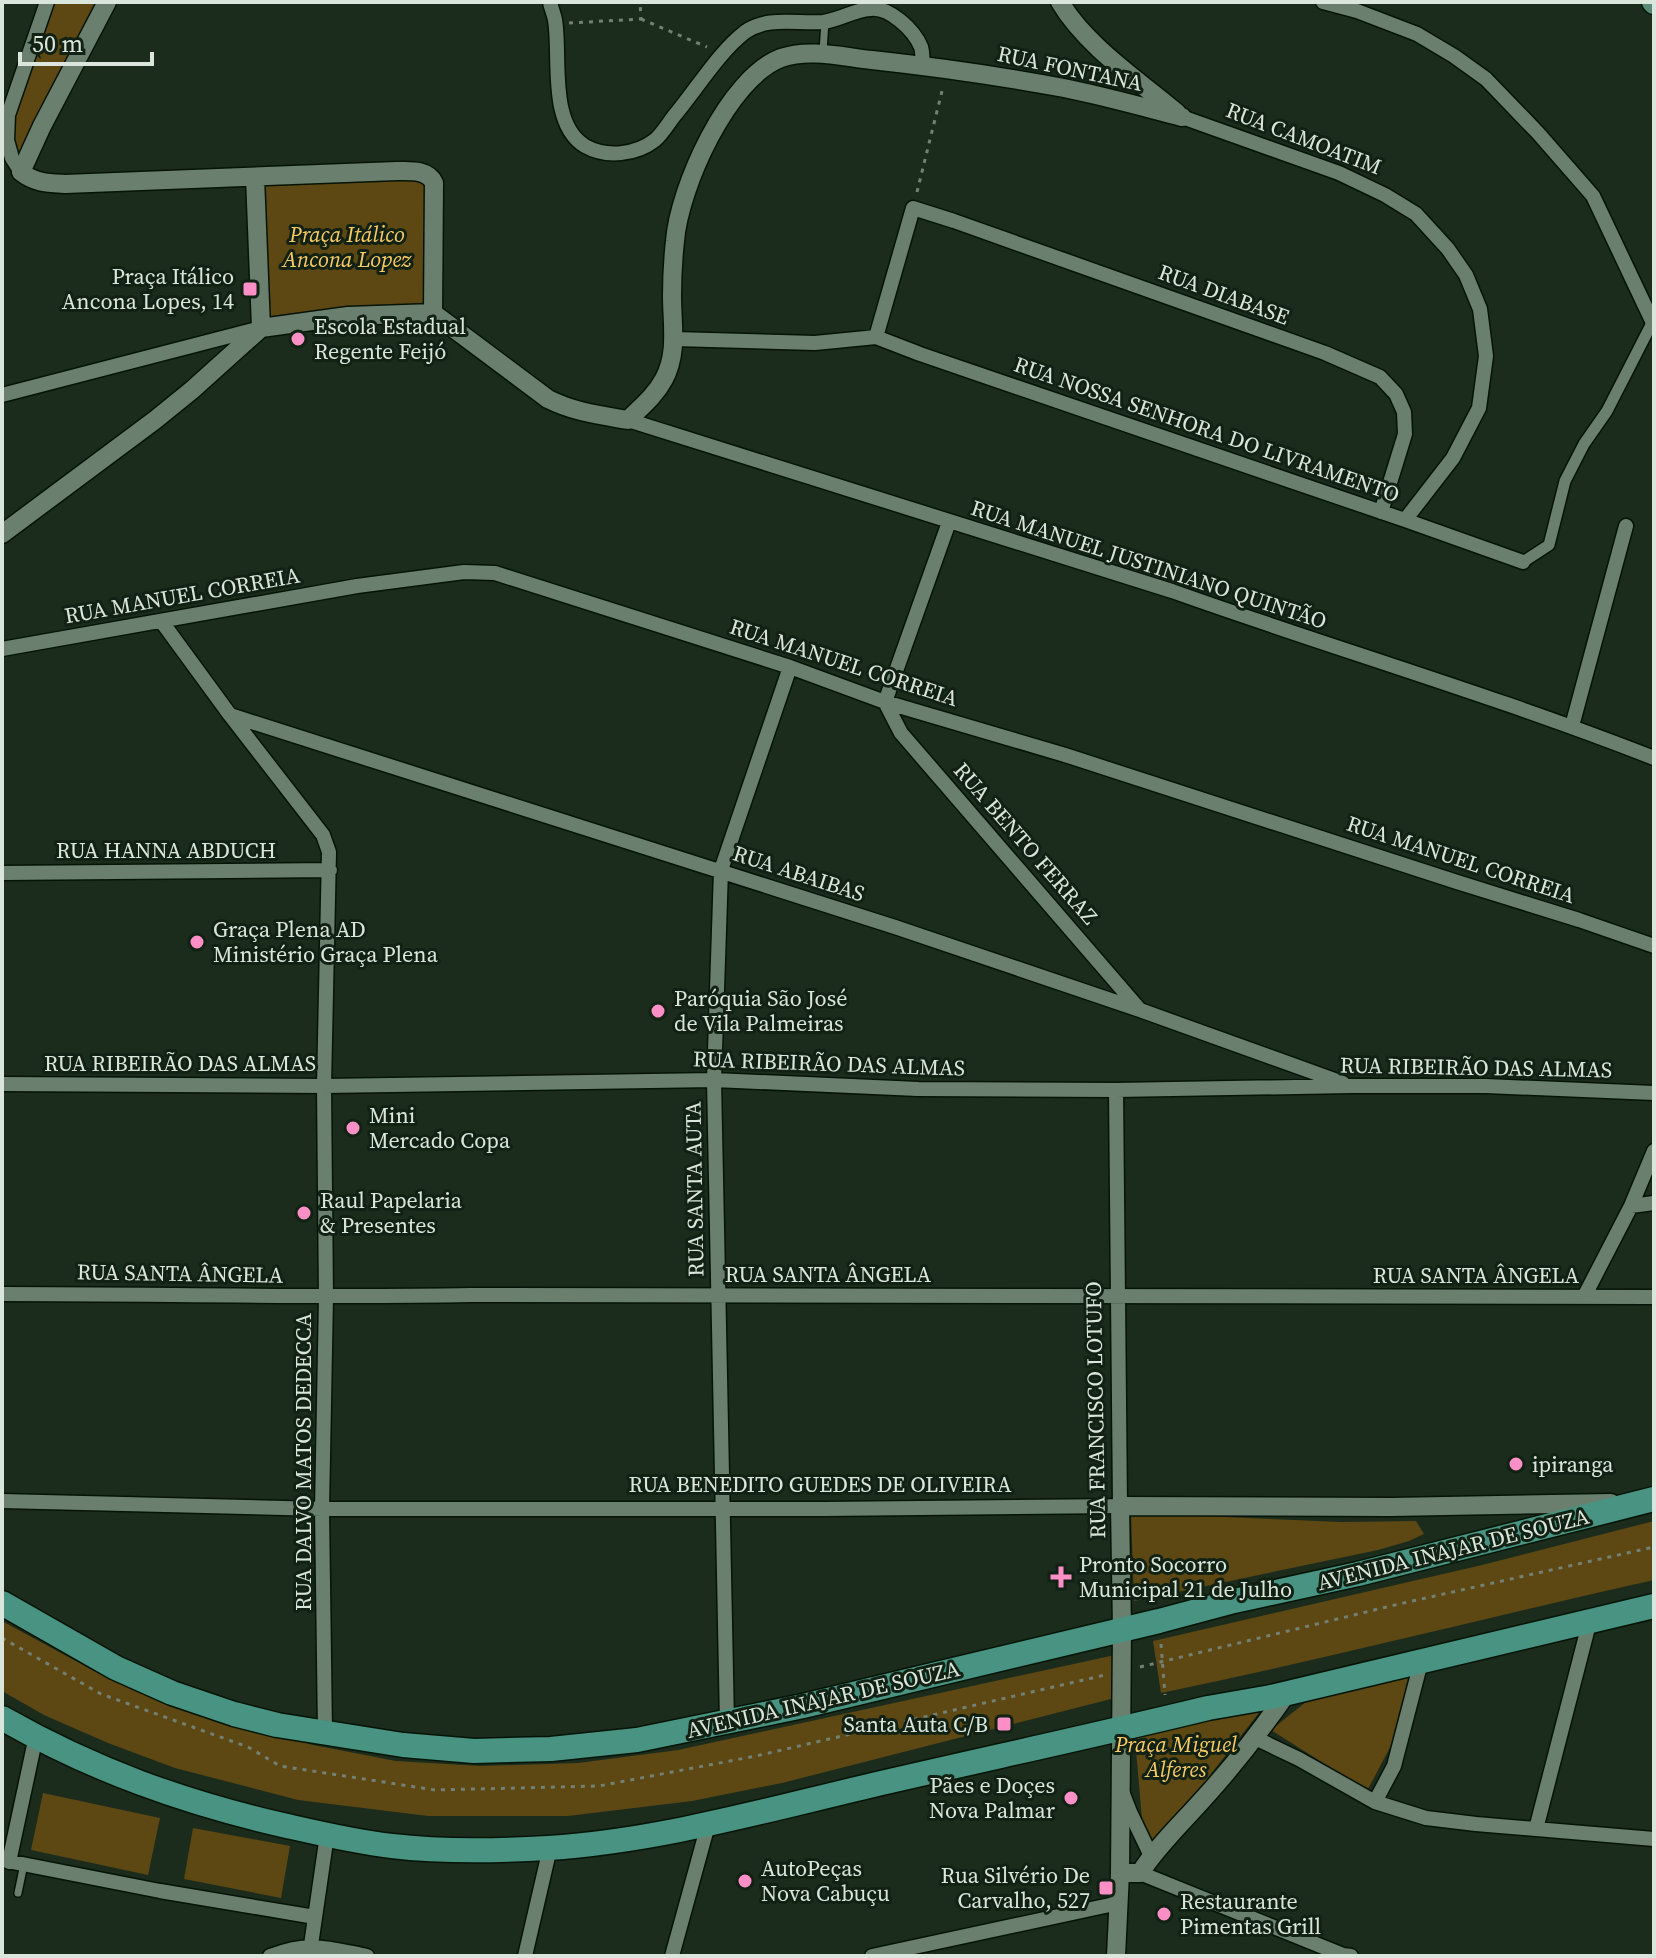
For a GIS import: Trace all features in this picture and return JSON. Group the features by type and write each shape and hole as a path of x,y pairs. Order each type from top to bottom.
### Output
{"main road":[{"name":"AVENIDA INAJAR DE SOUZA","path":"2,1603 116,1668 172,1693 234,1714 277,1725 403,1745 474,1751 551,1749 637,1740 803,1706 1430,1556 1646,1501"},
{"path":"2,1718 90,1763 159,1791 242,1816 392,1846 452,1850 550,1848 708,1825 1652,1607"}],"street":[{"path":"47,2 8,115 7,140 12,158 29,179 65,184 397,171 431,177 434,183 433,313"},
{"path":"21,172 107,2"},
{"path":"550,2 555,19 556,71 561,108 570,131 584,145 607,153 621,154 640,149 655,139 722,55 747,31 765,23 825,22 872,8 885,11 913,33 921,48 923,65"},
{"name":"RUA CAMOATIM","path":"1060,2 1087,36 1182,117 1339,173 1385,195 1416,214 1448,249 1466,275 1480,309 1486,356 1479,408 1453,458 1405,520"},
{"path":"1323,2 1357,11 1417,34 1486,79 1593,196 1653,324 1607,411 1584,444 1565,481 1549,545 1523,562"},
{"name":"RUA FONTANA","path":"628,420 653,397 665,378 670,362 674,339 672,294 675,238 685,192 707,140 735,99 761,69 782,58 808,53 923,65 1066,88 1182,117"},
{"path":"255,177 261,328"},
{"path":"674,339 815,343 876,337 913,208"},
{"name":"RUA DIABASE","path":"913,208 1310,347 1380,377 1396,394 1404,412 1405,434 1381,512"},
{"path":"2,395 261,328 348,316 433,313 548,399 584,413 628,420"},
{"path":"2,534 155,420 261,328"},
{"name":"RUA NOSSA SENHORA DO LIVRAMENTO","path":"876,337 1523,562"},
{"name":"RUA MANUEL JUSTINIANO QUINTÃO","path":"628,420 1172,591 1572,726 1654,758"},
{"path":"885,702 949,522"},
{"path":"1572,726 1626,526"},
{"name":"RUA MANUEL CORREIA","path":"2,649 357,586 464,572 495,573 790,667 885,702 1065,755 1654,946"},
{"name":"RUA DALVO MATOS DEDECCA","path":"162,622 323,835 329,852 324,1086 326,1297 322,1509 325,1733"},
{"name":"RUA SANTA AUTA","path":"727,1722 714,1080 721,870 790,667"},
{"name":"RUA BENTO FERRAZ","path":"885,702 901,733 1140,1010"},
{"name":"RUA ABAIBAS","path":"230,715 721,870 1140,1010 1351,1086"},
{"name":"RUA HANNA ABDUCH","path":"2,873 330,870"},
{"name":"RUA RIBEIRÃO DAS ALMAS","path":"2,1084 324,1086 714,1080 918,1089 1486,1086 1654,1093"},
{"name":"RUA FRANCISCO LOTUFO","path":"1116,1090 1122,1629 1120,1873 1116,1956"},
{"path":"1584,1297 1631,1206 1654,1151"},
{"path":"1631,1206 1654,1203"},
{"name":"RUA SANTA ÂNGELA","path":"2,1294 326,1297 1654,1297"},
{"name":"RUA BENEDITO GUEDES DE OLIVEIRA","path":"2,1501 322,1509 722,1509 1391,1507 1646,1501"},
{"path":"1536,1829 1590,1620"},
{"path":"1375,1802 1394,1766 1421,1662"},
{"path":"1140,1873 1151,1856 1255,1738 1287,1693"},
{"path":"2,1728 32,1734 12,1862 315,1917"},
{"path":"1255,1738 1375,1802 1426,1818 1654,1839"},
{"path":"1120,1786 1151,1856"},
{"path":"672,1956 708,1825"},
{"path":"311,1945 327,1835"},
{"path":"525,1956 550,1848"},
{"path":"1120,1873 1140,1873 1344,1956"},
{"path":"872,1956 1119,1903"},
{"path":"270,1956 311,1945 367,1956"}],"lane":[{"path":"823,55 825,22"},
{"path":"12,1862 18,1893"}],"path":[{"path":"640,2 641,19"},
{"path":"555,19 567,23 641,19 722,55"},
{"path":"913,208 948,68"}],"green space":[{"path":"47,2 107,2 21,172 8,115"},
{"name":"Praça Itálico Ancona Lopez","path":"255,177 431,177 433,313 261,328"},
{"path":"1131,1513 1341,1522 1416,1521 1424,1534 1378,1550 1134,1601"},
{"path":"1654,1521 1654,1580 1161,1693 1153,1641 1482,1565"},
{"path":"2,1621 96,1672 203,1715 313,1745 396,1761 481,1766 578,1763 678,1750 1115,1655 1115,1698 782,1783 692,1801 568,1816 428,1816 298,1800 175,1768 44,1715 2,1691"},
{"path":"1409,1670 1409,1686 1395,1738 1367,1791 1271,1730 1322,1689"},
{"name":"Praça Miguel Alferes","path":"1269,1700 1200,1788 1151,1843 1142,1819 1134,1727"},
{"path":"43,1793 160,1818 148,1875 31,1850"},
{"path":"193,1828 290,1846 281,1898 184,1879"}],"place":[{"name":"Praça Itálico Ancona Lopes, 14","path":"250,289"},
{"name":"Escola Estadual Regente Feijó","path":"298,339"},
{"name":"Graça Plena AD Ministério Graça Plena","path":"197,942"},
{"name":"Paróquia São José de Vila Palmeiras","path":"658,1011"},
{"name":"Mini Mercado Copa","path":"353,1128"},
{"name":"Raul Papelaria & Presentes","path":"304,1213"},
{"name":"ipiranga","path":"1516,1464"},
{"name":"Pronto Socorro Municipal 21 de Julho","path":"1061,1577"},
{"name":"Santa Auta C/B","path":"1004,1724"},
{"name":"Pães e Doçes Nova Palmar","path":"1071,1798"},
{"name":"AutoPeças Nova Cabuçu","path":"745,1881"},
{"name":"Rua Silvério De Carvalho, 527","path":"1106,1888"},
{"name":"Restaurante Pimentas Grill","path":"1164,1914"}]}
